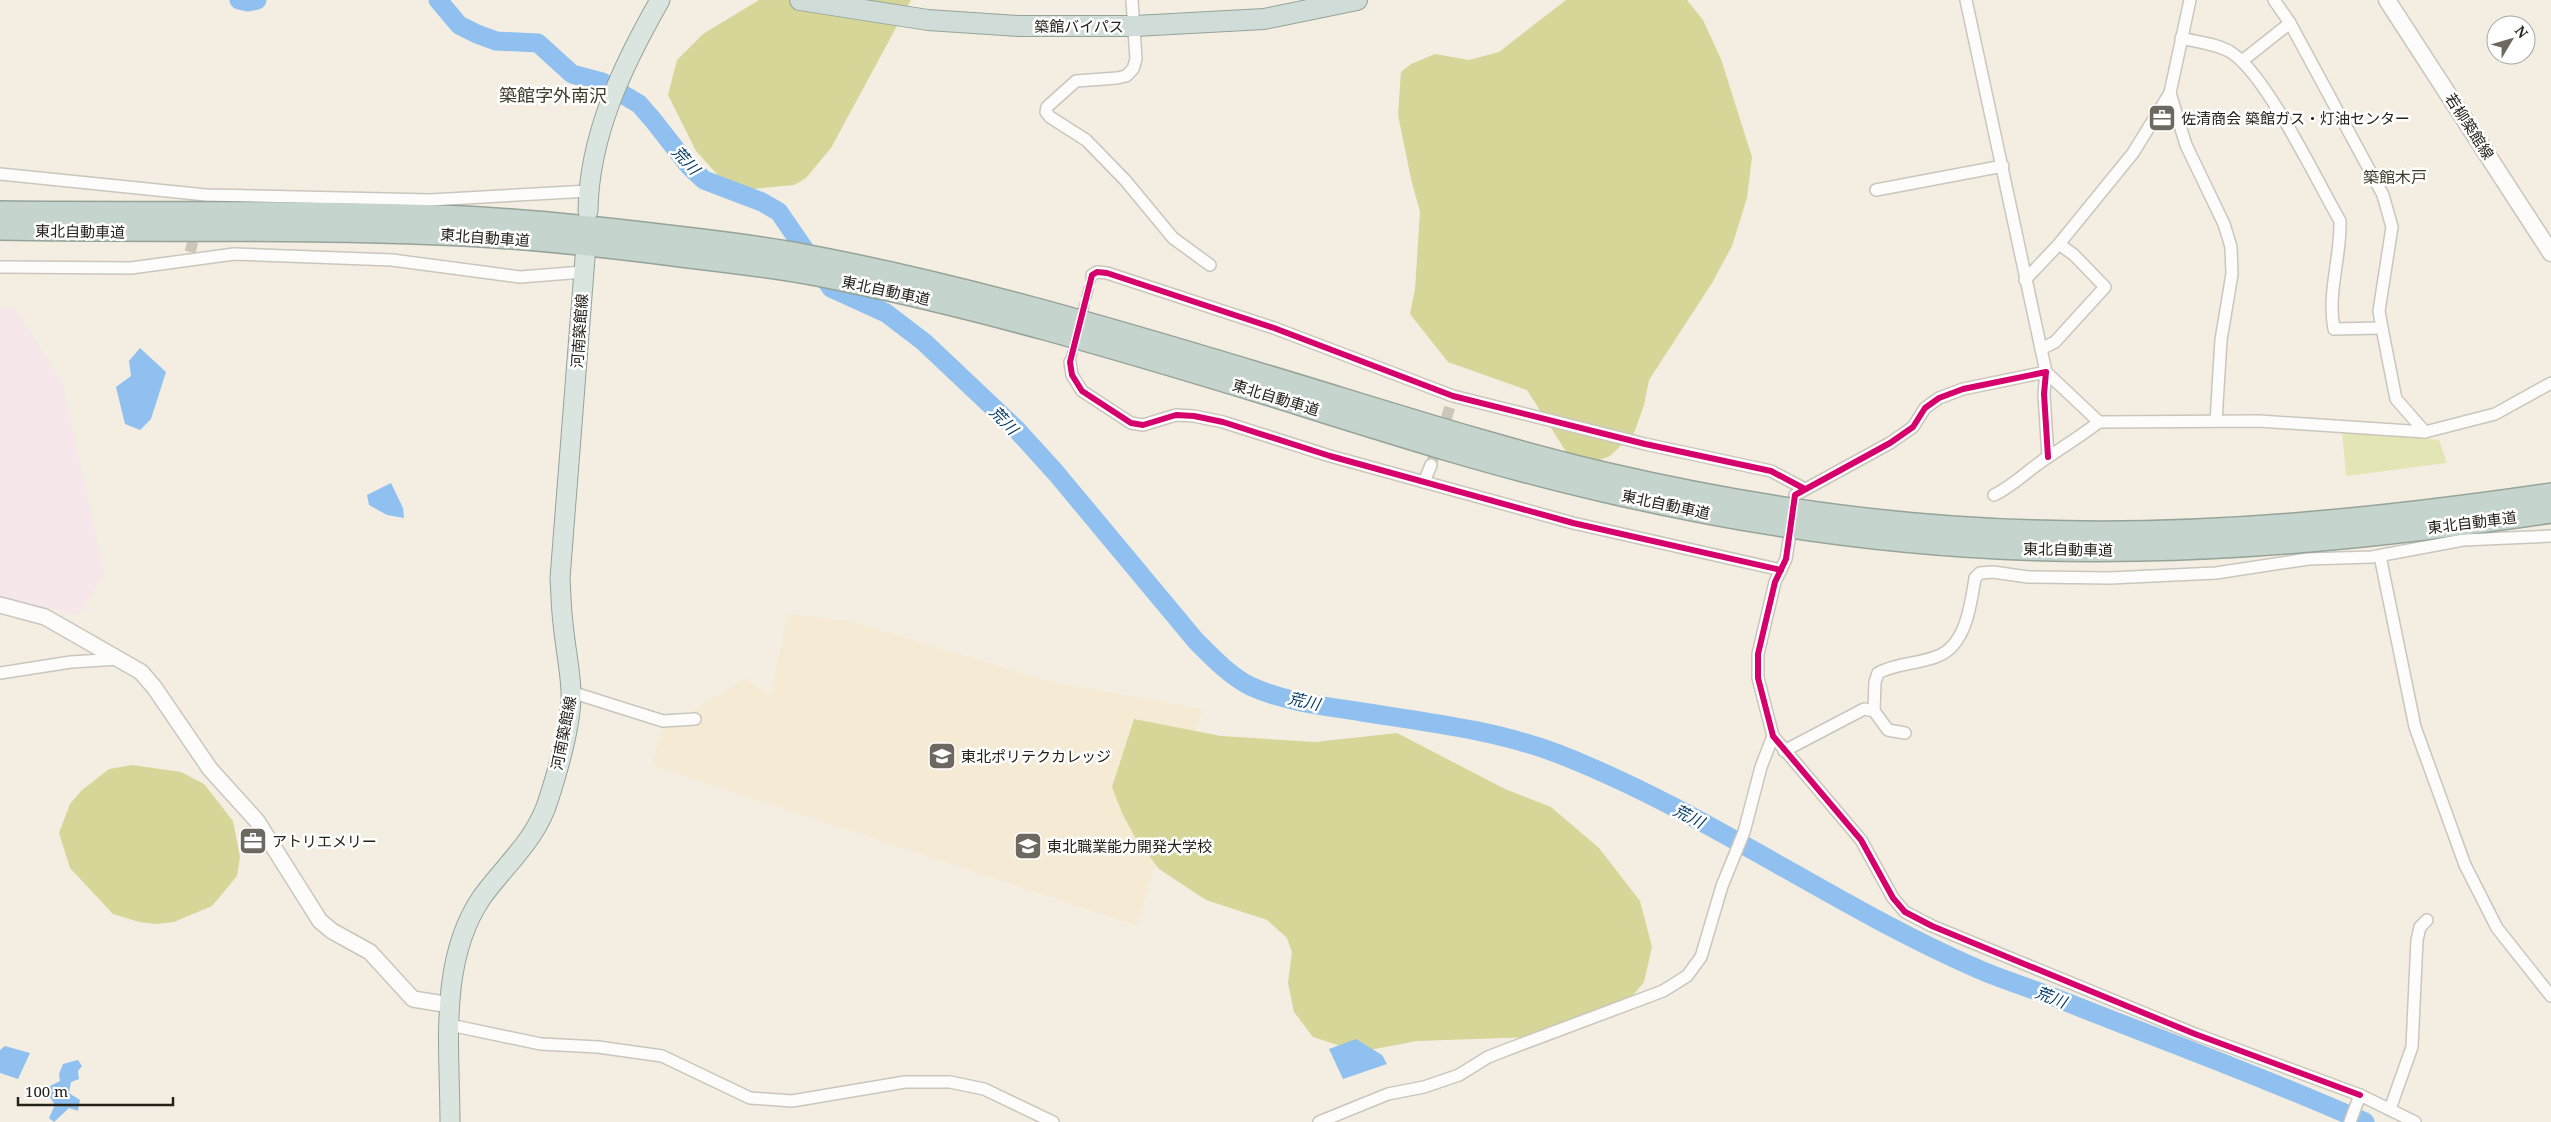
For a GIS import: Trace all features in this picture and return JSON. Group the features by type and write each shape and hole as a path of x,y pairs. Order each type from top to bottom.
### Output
{"highway":[{"name":"築館バイパス","path":"800,0 928,20 1019,26 1135,26 1264,19 1357,0"},
{"name":"東北自動車道","path":"0,212 369,214 485,218 611,229 764,248 844,263 1017,303 1517,452 1712,496 1816,513 1922,524 2031,531 2131,532 2320,521 2551,494"},
{"name":"東北自動車道","path":"0,229 380,232 484,236 610,247 776,268 859,283 1004,317 1514,469 1709,514 1816,531 1929,542 2031,549 2133,551 2239,547 2551,512"}],"main road":[{"path":"588,211 596,147 610,105 622,74 660,0"},
{"name":"若柳築館線","path":"2387,0 2551,253"},
{"name":"河南築館線","path":"450,1122 450,1005 457,956 468,925 482,898 534,832 549,798 565,735 571,692 562,622 560,578 584,265"}],"street":[{"path":"1132,0 1136,59 1133,69 1126,76 1117,78 1076,81 1047,107 1046,112 1050,117 1086,140 1125,180 1173,238 1210,265"},
{"path":"1966,0 2046,372 2044,394 2048,457"},
{"path":"2025,280 2059,244 2133,153 2170,93 2190,0"},
{"path":"2274,0 2290,23 2383,195 2392,227 2379,311 2382,328 2396,399 2425,432"},
{"path":"2242,61 2290,23"},
{"path":"2181,38 2231,52 2242,61 2272,100 2340,221 2340,238 2330,308 2334,329 2382,328"},
{"path":"2170,93 2186,145 2224,224 2232,247 2232,274 2221,340 2216,421"},
{"path":"1876,190 2003,166"},
{"path":"0,174 205,199 430,200 589,191"},
{"path":"2041,349 2055,342 2106,287 2074,255 2059,244"},
{"path":"0,267 131,268 190,256 234,254 392,260 520,277 584,265"},
{"path":"1092,274 1097,272 1107,273 1274,328 1451,401 1771,471 1799,492 1890,443 1913,427 1924,408 1939,398 1963,389 2046,372"},
{"path":"1070,362 1072,375 1082,391 1131,423 1143,425 1176,415 1204,418 1424,482 1573,522 1781,570"},
{"path":"2046,372 2099,422"},
{"path":"1994,495 2019,480 2048,457 2061,450 2099,422 2260,421 2425,432 2495,414 2551,383"},
{"path":"1424,482 1431,466"},
{"path":"1790,534 1786,559 1775,582 1758,654 1758,673 1772,738 1861,840 1893,898 1905,912 2195,1034 2359,1099 2390,1109 2415,1122"},
{"path":"1905,733 1888,730 1874,710 1874,682 1878,673 1890,667 1938,657 1950,650 1965,622 1975,578 1980,573 1993,572 2028,577 2154,577 2216,573 2308,559 2380,556 2463,540 2551,536"},
{"path":"2380,556 2415,727 2465,864 2497,928 2551,996"},
{"path":"0,604 45,617 141,672 154,687 210,769 257,820 320,921 332,931 370,952 413,999 450,1005"},
{"path":"0,674 72,662 119,659"},
{"path":"571,692 663,721 695,719"},
{"path":"1784,751 1864,709 1874,710"},
{"path":"1319,1122 1388,1094 1424,1087 1460,1075 1488,1057 1663,991 1687,976 1701,957 1731,864 1744,832 1764,759 1772,738"},
{"path":"2390,1109 2412,1047 2417,940 2420,926 2426,920"},
{"path":"450,1025 541,1044 598,1047 662,1056 750,1098 792,1101 904,1082 950,1082 984,1089 1053,1122"},
{"path":"2350,1122 2359,1099"}],"shaded area":[{"path":"13,306 62,382 104,573 79,615 0,597 0,309"},
{"name":"東北職業能力開発大学校","path":"788,614 850,621 1052,682 1203,709 1137,926 652,765 661,731 746,678 770,696"}],"green space":[{"path":"759,0 911,0 831,148 806,178 794,185 753,189 724,182 696,151 668,95 677,60 703,34"},
{"path":"1566,0 1687,0 1703,20 1721,59 1752,157 1747,198 1732,246 1712,283 1649,380 1644,405 1634,433 1610,456 1589,464 1567,453 1527,390 1448,362 1410,314 1415,289 1420,212 1398,115 1401,72 1411,64 1435,54 1469,60 1499,52"},
{"path":"2342,431 2439,440 2447,463 2346,476"},
{"path":"1134,719 1221,736 1315,742 1397,733 1505,789 1551,807 1599,848 1640,901 1652,947 1644,982 1618,1013 1561,1036 1417,1041 1359,1052 1313,1037 1294,1012 1288,983 1292,952 1287,938 1267,920 1206,900 1159,869 1135,837 1122,813 1112,787"},
{"path":"132,765 181,772 204,784 233,821 240,857 237,876 212,906 174,922 157,924 139,922 113,914 70,868 59,833 70,804 81,791 109,769"}],"water":[{"path":"140,348 166,372 151,419 140,430 125,424 116,387 131,376 129,361"},
{"path":"391,483 403,508 404,518 387,515 369,505 367,495"},
{"path":"1356,1039 1382,1055 1387,1064 1343,1079 1329,1049"},
{"path":"5,1046 30,1053 18,1079 0,1073 0,1050"},
{"path":"78,1060 82,1066 78,1071 79,1079 71,1082 69,1093 80,1100 78,1111 69,1108 54,1122 49,1118 55,1105 49,1096 50,1086 60,1081 59,1074 63,1064"}],"waterway":[{"name":"荒川","path":"239,0 248,2 257,0"},
{"name":"荒川","path":"438,0 459,25 496,41 538,43 572,74 602,82 639,104 689,166 704,180 762,202 779,212 831,288 886,313 924,342 1016,429 1056,473 1196,641 1242,682 1291,700 1435,723 1509,738 1556,753 1611,776 1664,802 1872,917 1978,969 2250,1074 2365,1122"}],"tunnel":[{"path":"190,252 197,227"},
{"path":"1070,362 1092,275"},
{"path":"1431,465 1450,407"}],"cycle path":[{"path":"1781,570 1573,523 1330,456 1223,422 1194,416 1176,415 1143,425 1131,423 1082,391 1072,375 1070,362 1092,275 1097,272 1107,273 1274,328 1453,396 1645,444 1771,471 1803,488"},
{"path":"2048,457 2044,394 2046,372 1963,389 1939,398 1925,408 1913,427 1890,443 1795,495 1786,559 1775,582 1758,654 1758,678 1773,736 1861,840 1893,898 1905,912 1932,926 2195,1034 2360,1095"}],"place":[{"name":"佐清商会 築館ガス・灯油センター","path":"2162,118"},
{"name":"東北ポリテクカレッジ","path":"942,756"},
{"name":"アトリエメリー","path":"253,841"},
{"name":"東北職業能力開発大学校","path":"1028,846"}],"district":[{"name":"築館字外南沢","path":"553,95"},
{"name":"築館木戸","path":"2395,177"}]}
